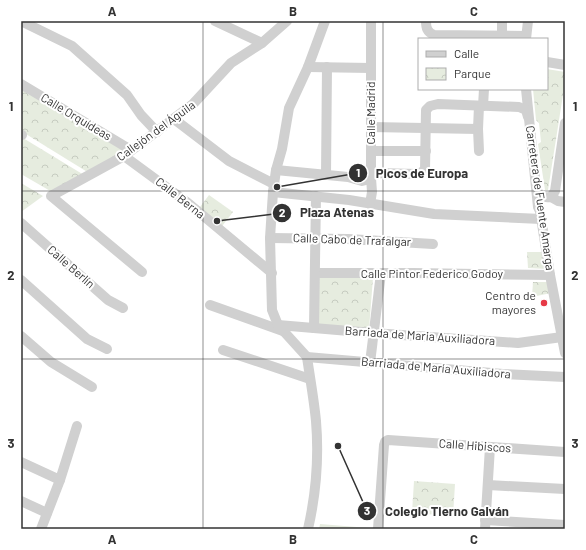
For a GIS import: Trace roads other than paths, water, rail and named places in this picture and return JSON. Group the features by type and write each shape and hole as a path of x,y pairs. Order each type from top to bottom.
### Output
{"street":[{"path":"21,21 72,46 127,95 157,132"},
{"path":"215,21 262,43"},
{"name":"Callejón del Águila","path":"142,272 51,196 128,153 157,132 194,104 231,63 262,43 287,21"},
{"path":"308,529 314,495 316,422 307,357 282,328 272,310 270,238 273,188 289,108 308,67 325,21"},
{"name":"Calle Madrid","path":"370,204 372,192 371,21"},
{"path":"502,21 502,36"},
{"path":"426,24 428,31 434,35 485,37 502,36 526,38 528,21"},
{"path":"549,63 565,65"},
{"path":"308,67 371,68"},
{"path":"326,175 327,67"},
{"name":"Calle Orquídeas","path":"21,84 128,153"},
{"path":"479,151 478,129 484,90"},
{"name":"Carretera de Fuente Amarga","path":"527,90 528,117 538,192 538,208 541,215 550,275 561,313 562,337 565,353"},
{"path":"276,170 348,177 362,181 371,178 376,173 418,174 425,170 426,110 433,104 521,107 526,110 528,117"},
{"path":"174,119 229,161 273,188 434,214 541,215 544,200 555,190 563,147 565,123"},
{"path":"371,127 478,129"},
{"path":"371,151 426,151"},
{"name":"Calle Berna","path":"128,153 272,273"},
{"path":"538,192 542,196 565,202"},
{"path":"314,328 314,238 316,196"},
{"name":"Calle Berlín","path":"21,224 108,300 123,308"},
{"name":"Calle Cabo de Trafalgar","path":"270,238 314,238 433,244"},
{"name":"Calle Pintor Federico Godoy","path":"315,273 550,275"},
{"path":"370,363 381,273"},
{"path":"21,280 87,339 107,349"},
{"name":"Barriada de Maria Auxiliadora","path":"210,305 282,328 314,328 518,343 562,337"},
{"path":"21,336 51,362 92,387"},
{"path":"223,350 310,379"},
{"name":"Barriada de María Auxiliadora","path":"307,357 496,374 565,377"},
{"path":"42,529 60,480 77,426"},
{"name":"Calle Hibiscos","path":"378,529 385,442 388,440 565,452"},
{"path":"490,447 485,525 565,526"},
{"path":"21,462 60,480"},
{"path":"488,485 565,489"},
{"path":"21,501 48,513"}],"place":[{"name":"Picos de Europa","path":"277,187"},
{"name":"Plaza Atenas","path":"217,221"},
{"name":"Centro de mayores","path":"544,303"},
{"name":"Colegio Tierno Galván","path":"338,446"}]}
